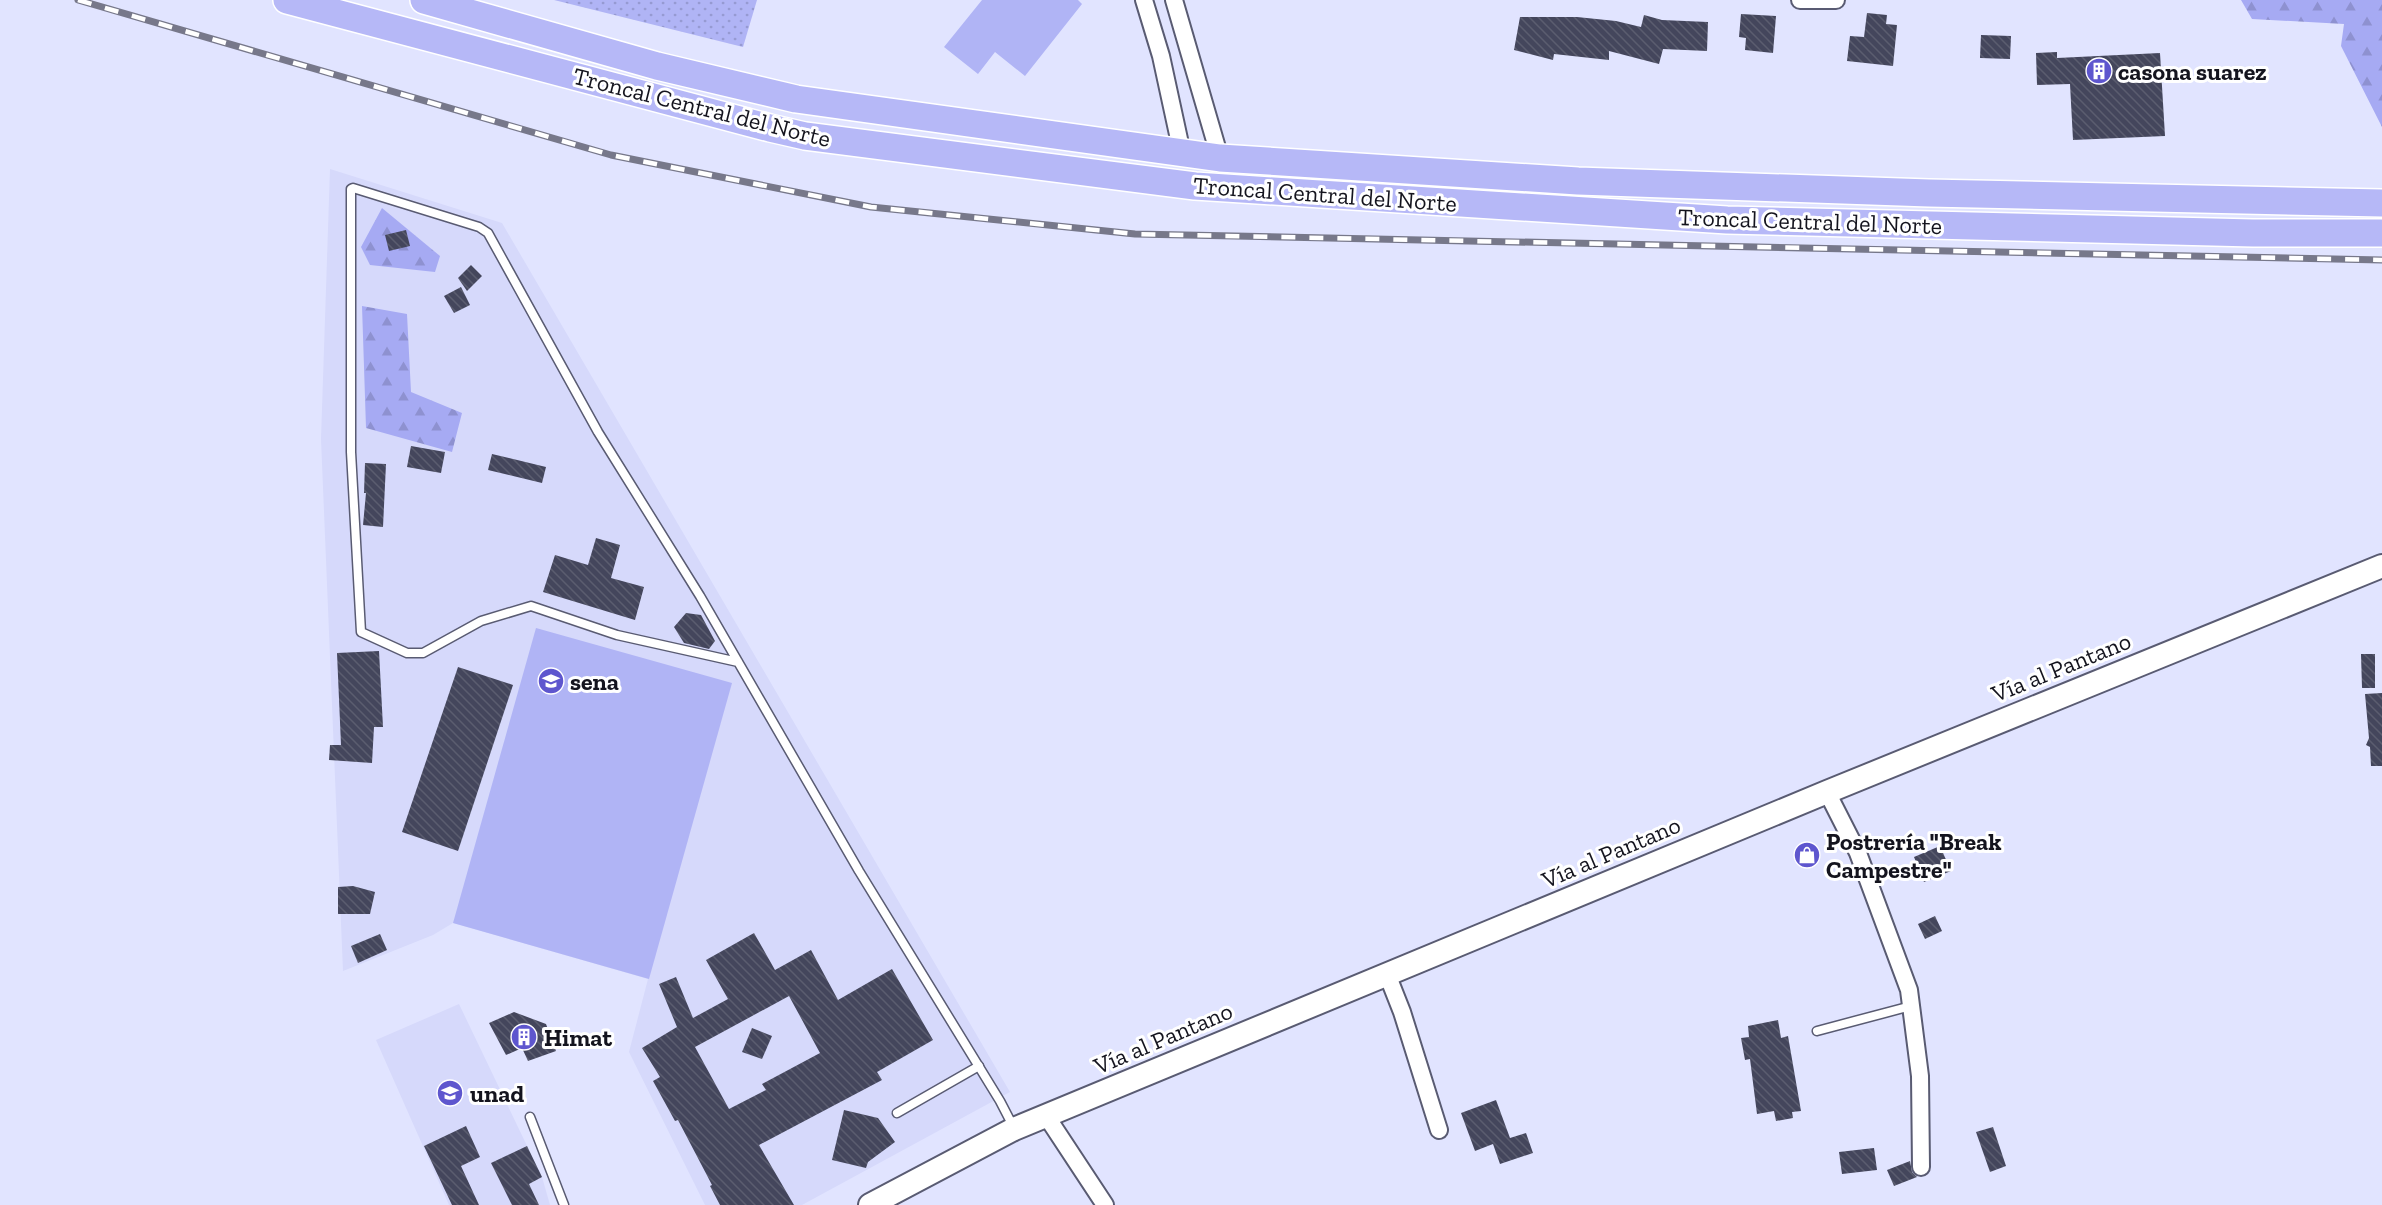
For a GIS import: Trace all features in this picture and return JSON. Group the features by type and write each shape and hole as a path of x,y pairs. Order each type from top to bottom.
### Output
{"highway":[{"name":"Troncal Central del Norte","path":"287,0 796,134 1195,186 1727,220 2253,233 2382,233"},
{"name":"Troncal Central del Norte","path":"424,0 657,66 796,99 1220,158 1578,181 1929,193 2382,203"}],"main road":[{"name":"Vía al Pantano","path":"870,1205 1014,1129 1827,792 2382,566"}],"street":[{"path":"1144,0 1161,56 1182,153"},
{"path":"1174,0 1220,158"},
{"path":"1800,0 1836,0"},
{"path":"1827,792 1857,853 1909,990 1920,1076 1921,1167"},
{"path":"1387,974 1402,1012 1439,1130"},
{"path":"1047,1117 1105,1205"}],"lane":[{"path":"738,662 618,635 531,606 481,621 423,653 408,653 361,632 351,452 351,189 354,188 479,227 488,232 598,432 700,596 859,871 979,1066 1014,1129"},
{"path":"1817,1031 1911,1006"},
{"path":"897,1113 979,1066"},
{"path":"530,1117 564,1205"}],"shaded area":[{"path":"554,0 757,0 743,47"},
{"path":"982,0 1078,0 1082,4 1025,76 995,52 978,74 944,47"},
{"name":"sena","path":"330,169 502,223 1010,1092 802,1205 705,1205 629,1052 648,979 453,923 433,935 343,971 321,439"},
{"path":"536,628 732,683 649,979 453,923"},
{"name":"unad","path":"459,1004 542,1177 550,1205 449,1205 376,1040"}],"green space":[{"path":"2241,0 2382,0 2382,127 2341,46 2344,24 2252,19"},
{"path":"382,208 440,256 435,272 370,265 361,247"},
{"path":"362,306 407,314 411,392 462,413 452,452 366,428"}],"building":[{"path":"1867,13 1887,15 1886,24 1897,25 1893,66 1847,61 1850,36 1864,37"},
{"path":"1741,14 1776,16 1773,53 1745,50 1746,38 1739,37"},
{"path":"1644,15 1662,20 1708,22 1707,51 1663,49 1659,64 1609,51 1609,60 1554,54 1553,60 1514,50 1520,17 1577,17 1616,21 1641,27"},
{"path":"1981,35 2011,36 2010,59 1980,58"},
{"name":"casona suarez","path":"2057,52 2057,58 2160,53 2165,136 2073,140 2070,84 2037,85 2036,53"},
{"path":"406,230 410,246 389,251 385,235"},
{"path":"471,265 482,276 467,291 458,278"},
{"path":"461,287 470,305 454,313 444,296"},
{"path":"411,446 445,452 441,473 407,467"},
{"path":"492,454 546,467 542,483 488,470"},
{"path":"365,463 386,464 383,527 363,525 366,493 364,493"},
{"path":"596,538 620,545 611,578 644,587 635,620 543,592 555,555 588,565"},
{"path":"686,613 701,615 715,641 709,649 684,643 674,627"},
{"path":"379,651 383,727 374,727 372,763 329,760 330,745 341,745 337,653"},
{"path":"2361,654 2375,654 2375,688 2362,688"},
{"path":"458,667 513,685 458,851 402,832"},
{"path":"2382,693 2382,766 2371,766 2370,747 2366,745 2369,738 2365,694"},
{"path":"1940,846 1951,871 1924,882 1914,857"},
{"path":"353,886 375,892 370,914 338,914 338,887"},
{"path":"1935,916 1942,931 1925,939 1918,924"},
{"path":"754,933 775,970 811,950 838,1000 892,969 933,1040 877,1072 882,1080 759,1145 794,1205 720,1205 678,1120 675,1121 653,1081 660,1077 642,1048 677,1027 659,984 676,977 693,1018 728,999 706,960","holes":["789,996 820,1053 762,1084 766,1090 729,1109 695,1047"]},
{"path":"380,934 387,950 358,963 351,946"},
{"name":"Himat","path":"514,1012 546,1024 556,1051 528,1061 522,1048 506,1055 489,1023"},
{"path":"1778,1020 1781,1038 1788,1036 1801,1111 1792,1112 1793,1118 1776,1121 1774,1111 1757,1114 1750,1059 1745,1060 1741,1038 1749,1037 1748,1026"},
{"path":"752,1028 772,1036 762,1059 742,1052"},
{"path":"1496,1100 1510,1138 1526,1133 1533,1153 1500,1164 1493,1144 1475,1151 1461,1113"},
{"path":"844,1110 878,1118 895,1142 868,1162 866,1168 832,1160"},
{"path":"466,1126 480,1157 461,1166 479,1205 452,1205 424,1146"},
{"path":"1993,1127 2006,1166 1990,1172 1976,1132"},
{"path":"527,1146 542,1177 529,1184 539,1205 512,1205 491,1163"},
{"path":"1874,1148 1877,1170 1842,1174 1839,1152"},
{"path":"1910,1161 1912,1172 1917,1177 1894,1186 1887,1170"}],"railway":[{"path":"78,0 611,155 871,207 1135,234 2382,260"}],"place":[{"name":"casona suarez","path":"2099,71"},
{"name":"sena","path":"551,681"},
{"name":"Postrería \"Break Campestre\"","path":"1807,855"},
{"name":"Himat","path":"524,1037"},
{"name":"unad","path":"450,1093"}]}
